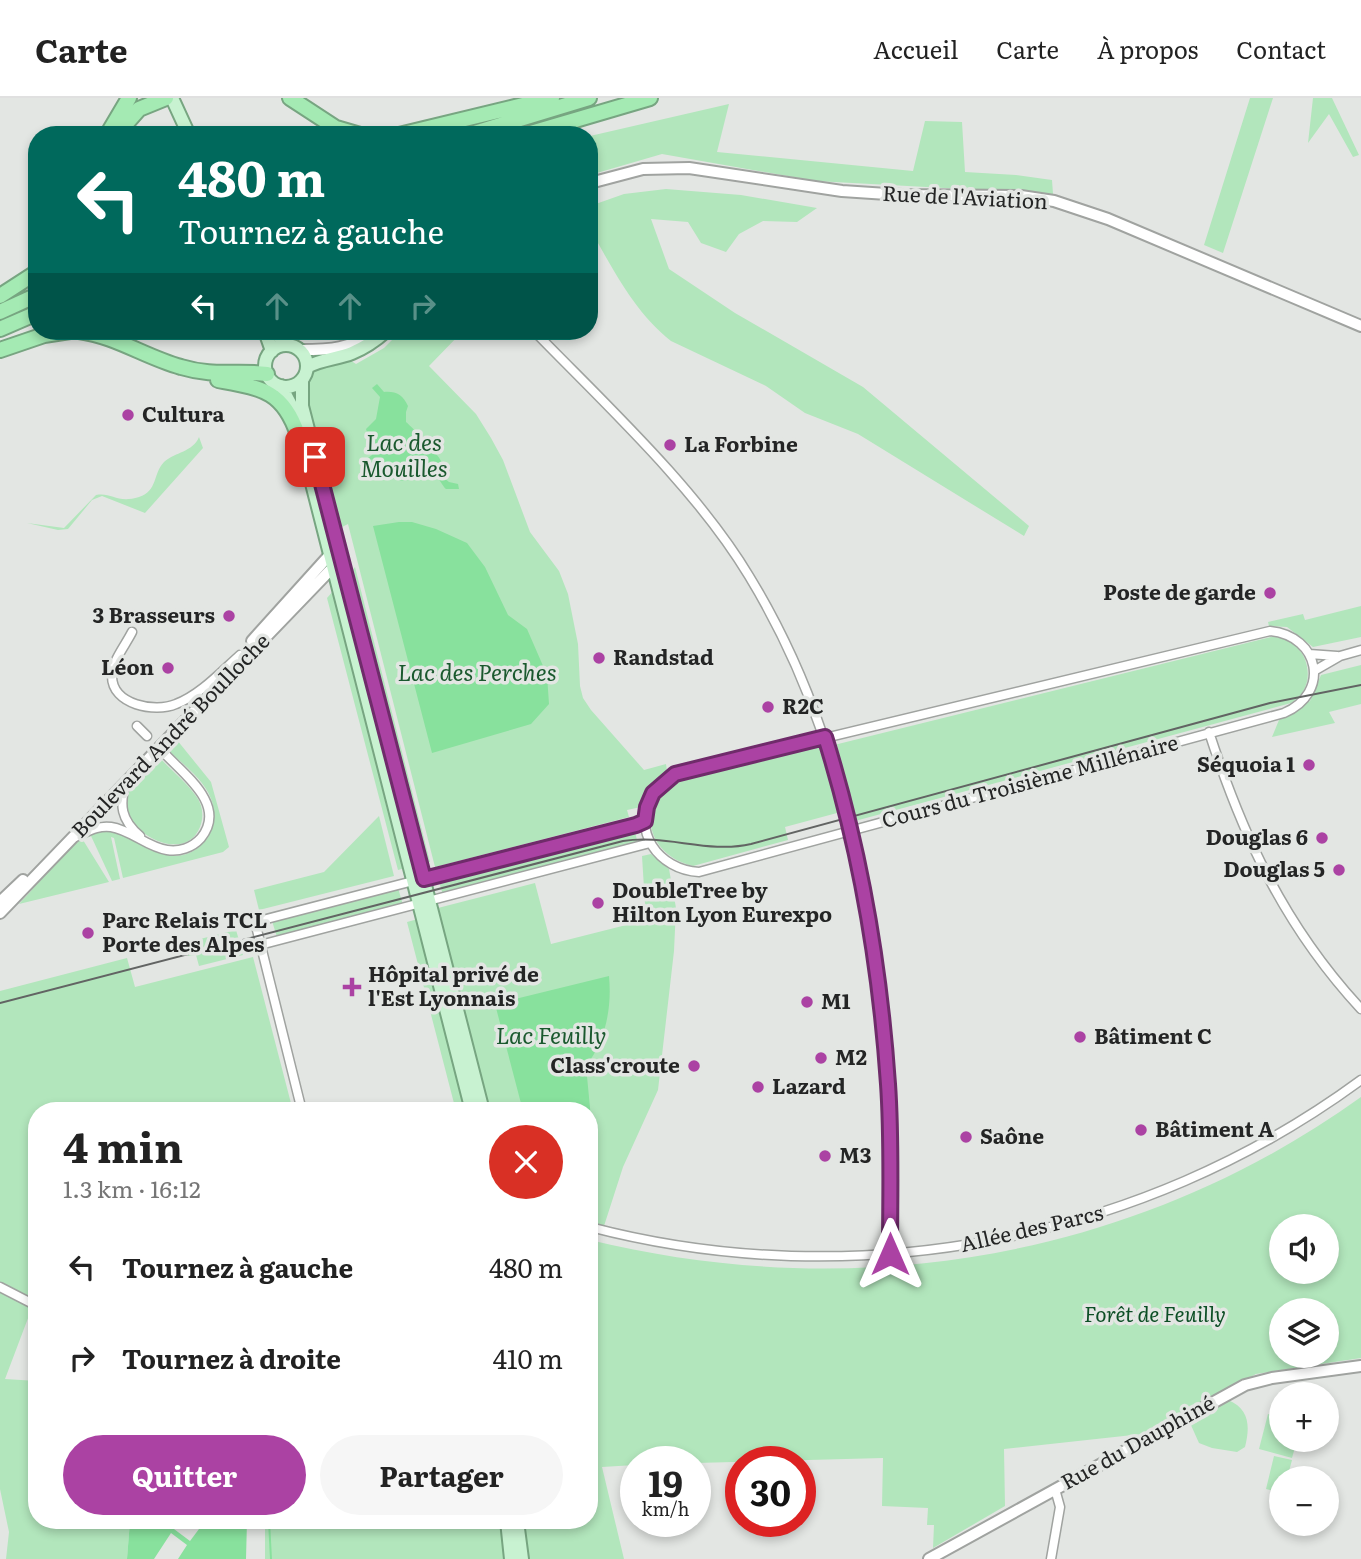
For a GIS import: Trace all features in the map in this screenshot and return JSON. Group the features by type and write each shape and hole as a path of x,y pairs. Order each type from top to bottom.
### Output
{"highway":[{"path":"112,126 129,98"},
{"path":"124,126 139,109 166,98"},
{"path":"290,98 333,126"},
{"path":"436,126 552,98"},
{"path":"497,126 589,98"},
{"path":"554,126 650,98"},
{"path":"0,296 28,278"},
{"path":"0,312 28,299"},
{"path":"0,329 28,317"},
{"path":"0,349 28,340"},
{"path":"115,340 200,376 257,388 275,397 288,410 298,435"},
{"path":"177,366 205,373 267,374"}],"main road":[{"path":"172,98 185,126"},
{"path":"268,340 272,351"},
{"path":"282,340 304,355 307,367 302,380 302,406 335,557 424,903 480,1102"},
{"path":"307,367 321,360 351,354 372,340"},
{"path":"286,345 272,351 266,363 267,374 281,386 292,386 302,380"},
{"path":"281,386 293,409 298,435 335,557"},
{"path":"424,903 470,1102"},
{"path":"508,1529 511,1559"},
{"path":"518,1529 522,1559"}],"street":[{"name":"Rue de l'Aviation","path":"598,181 643,169 681,168 842,191 911,196 1021,196 1054,201 1108,219 1361,326"},
{"path":"300,350 346,347 362,340"},
{"path":"543,340 666,469 732,551 749,576 794,659 825,737 850,831 870,929 888,1083 890,1254"},
{"name":"Boulevard André Boulloche","path":"0,902 66,838 335,557"},
{"name":"Boulevard André Boulloche","path":"0,913 75,837 335,557"},
{"path":"260,945 650,843 645,821 647,807 653,793 675,774 1270,631 1292,636 1302,643 1310,654 1314,671 1340,656 1361,650"},
{"path":"132,632 114,665 112,677 118,695 144,706 162,709 178,704 195,694 240,654"},
{"path":"1310,654 1340,656"},
{"name":"Cours du Troisième Millénaire","path":"650,843 667,862 679,869 699,872 1293,709 1309,692 1314,671"},
{"path":"137,726 147,736"},
{"path":"1209,733 1244,831 1272,887 1314,952 1361,1009"},
{"path":"75,837 96,828 109,827 169,851 188,848 198,842 206,831 211,816 207,802 165,754"},
{"path":"127,779 121,798 122,813 130,827 147,842"},
{"path":"300,1102 255,922 645,821"},
{"name":"Allée des Parcs","path":"598,1229 645,1240 790,1258 890,1254 1004,1239 1116,1209 1181,1183 1269,1139 1361,1080"},
{"path":"0,1287 28,1301"},
{"name":"Rue du Dauphiné","path":"929,1559 1245,1385 1272,1378 1361,1366"},
{"path":"1051,1559 1060,1507 1055,1489"}],"green space":[{"path":"1250,98 1273,98 1223,253 1204,245"},
{"path":"1313,98 1332,98 1359,155 1353,157 1329,114 1308,143"},
{"path":"729,104 717,152 913,171 925,121 962,122 965,172 1052,180 1053,194 816,181 662,154 598,173 598,134"},
{"path":"666,189 741,195 817,208 797,222 763,221 739,234 726,252 701,243 688,222 651,219 669,269 735,313 863,387 1029,526 1024,536 858,434 805,413 766,386 671,341 647,318 628,293 598,243 598,203 624,194"},
{"path":"392,340 454,340 429,366 476,414 503,460 530,532 559,571 568,594 578,644 583,698 644,770 666,764 667,771 648,789 641,807 627,810 629,817 435,867 348,524 340,528 317,456 305,398 305,385 319,366 347,358 356,364 384,348"},
{"path":"199,437 203,448 145,513 102,496 92,500 68,529 58,530 27,523 64,528 96,495 131,499 145,494 164,462 193,446"},
{"path":"355,567 430,862 423,863 349,575"},
{"path":"334,590 388,813 392,815 405,868 398,870 327,598"},
{"path":"1361,606 1361,637 1313,647 1287,627 1269,626 1268,622 1303,614 1305,620"},
{"path":"1271,637 1294,644 1306,662 1306,685 1301,695 1291,703 855,821 834,745"},
{"path":"1361,665 1361,704 1329,712 1335,723 1272,737 1279,720 1310,701 1321,675"},
{"path":"177,740 211,782 229,847 223,852 123,878 114,838 111,837 120,879 112,881 91,836 83,840 109,882 19,904 78,842 96,831 123,834 161,853 174,856 187,854 203,844 212,826 212,801 201,782 168,750"},
{"path":"822,746 839,805 837,813 785,827 788,840 693,866 678,861 657,842 651,818 654,805 662,792 674,781"},
{"path":"159,757 192,791 201,807 200,827 191,839 179,844 164,843 137,827 128,815 125,802 132,784"},
{"path":"379,816 394,876 259,910 254,890 324,872"},
{"path":"634,828 638,844 443,895 438,878"},
{"path":"651,854 669,869 676,908 674,951 658,1090 623,1167 604,1226 598,1225 598,1102 484,1102 434,909 535,883 551,944 646,920 642,856"},
{"path":"398,888 403,905 277,937 272,921"},
{"path":"418,919 466,1102 454,1102 407,922"},
{"path":"236,930 241,947 237,948 238,952 243,955 199,966 196,955 188,956 187,951 194,949 193,944 201,942 200,939"},
{"path":"253,957 291,1102 28,1102 28,1318 5,1379 28,1380 28,1529 129,1529 127,1559 6,1559 9,1532 0,1489 0,991 127,958 135,987"},
{"name":"Forêt de Feuilly","path":"1361,1097 1361,1358 1339,1361 1339,1298 1269,1298 1269,1368 1295,1368 1256,1374 1142,1434 1004,1449 1005,1506 933,1548 934,1525 927,1525 928,1508 882,1506 883,1458 816,1460 816,1446 725,1446 725,1462 711,1463 711,1446 620,1446 620,1466 602,1467 624,1559 526,1559 522,1529 598,1529 598,1242 691,1259 791,1268 892,1266 991,1254 1089,1231 1183,1197 1274,1152"},
{"path":"1228,1400 1241,1408 1247,1419 1245,1447 1237,1452 1199,1443 1190,1423"},
{"path":"1268,1414 1269,1414 1269,1452 1259,1449"},
{"path":"1270,1452 1294,1452 1292,1458"},
{"path":"1274,1456 1292,1460 1290,1466 1272,1466"},
{"path":"265,1529 515,1529 518,1559 265,1559"}],"water":[{"name":"Lac des Mouilles","path":"377,384 384,392 399,394 404,399 408,406 406,422 439,458 444,478 458,484 459,489 446,489 436,475 430,472 406,480 394,479 382,468 378,458 368,458 376,447 369,439 366,429 376,419 380,397 372,388"},
{"name":"Lac des Perches","path":"412,522 436,529 467,543 485,567 508,615 527,629 547,675 549,704 531,724 432,753 373,526"},
{"name":"Lac Feuilly","path":"609,976 606,1023 593,1056 586,1066 589,1102 521,1102 495,1004"},
{"path":"129,1529 174,1529 190,1541 199,1529 247,1529 246,1559 178,1559 187,1545 171,1533 154,1559 127,1559"}],"waterway":[{"path":"269,1529 271,1559"}],"tram line":[{"path":"0,1003 623,841 655,840 719,847 751,844 1270,703 1361,685"}],"place":[{"name":"Cultura","path":"128,415"},
{"name":"La Forbine","path":"670,445"},
{"name":"Poste de garde","path":"1270,593"},
{"name":"3 Brasseurs","path":"229,616"},
{"name":"Randstad","path":"599,658"},
{"name":"Léon","path":"168,668"},
{"name":"R2C","path":"768,707"},
{"name":"Séquoia 1","path":"1309,765"},
{"name":"Douglas 6","path":"1322,838"},
{"name":"Douglas 5","path":"1339,870"},
{"name":"DoubleTree by Hilton Lyon Eurexpo","path":"598,903"},
{"name":"Parc Relais TCL Porte des Alpes","path":"88,933"},
{"name":"Hôpital privé de l'Est Lyonnais","path":"352,987"},
{"name":"M1","path":"807,1002"},
{"name":"Bâtiment C","path":"1080,1037"},
{"name":"M2","path":"821,1058"},
{"name":"Class'croute","path":"694,1066"},
{"name":"Lazard","path":"758,1087"},
{"name":"Bâtiment A","path":"1141,1130"},
{"name":"Saône","path":"966,1137"},
{"name":"M3","path":"825,1156"}],"route":[{"path":"315,457 424,879 636,825 645,821 653,793 675,774 825,737 852,839 870,929 881,1010 890,1112 890,1254"}]}
